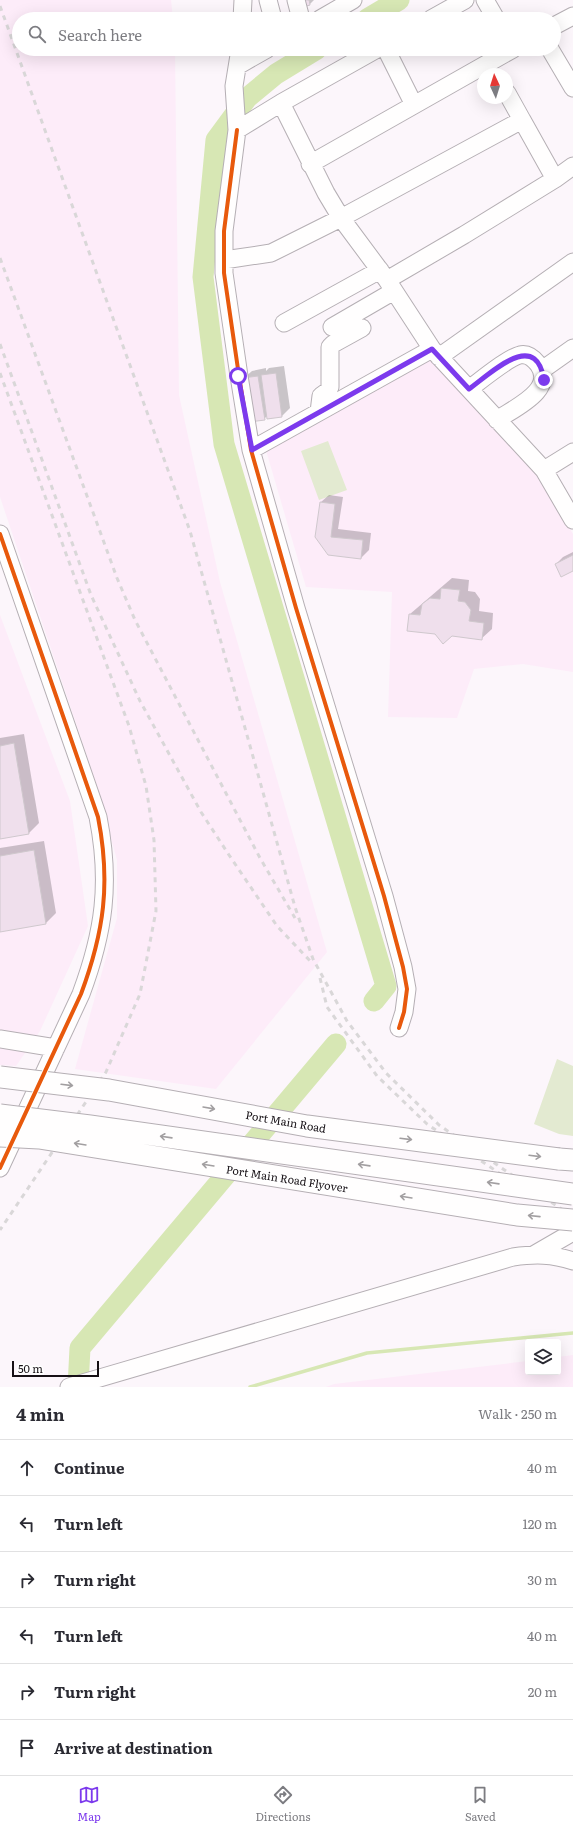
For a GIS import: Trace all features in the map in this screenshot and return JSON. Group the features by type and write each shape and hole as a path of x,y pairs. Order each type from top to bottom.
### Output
{"main road":[{"name":"Port Main Road","path":"0,1077 109,1090 307,1126 566,1160"},
{"name":"Port Main Road Flyover","path":"0,1116 90,1126 573,1194"},
{"name":"Port Main Road Flyover","path":"0,1136 39,1138 517,1215 573,1220"}],"street":[{"path":"242,12 243,0"},
{"path":"268,0 271,12"},
{"path":"296,0 299,12"},
{"path":"332,12 353,0"},
{"path":"444,12 465,0"},
{"path":"485,0 492,12"},
{"path":"561,22 573,16"},
{"path":"237,125 281,103 365,56"},
{"path":"390,56 414,105"},
{"path":"493,68 506,56"},
{"path":"554,56 573,88"},
{"path":"239,57 234,86 237,125 224,231 224,260 227,295 252,450 296,608 403,967 407,989 404,1012 399,1028"},
{"path":"310,164 414,105 477,75"},
{"path":"281,103 310,164 341,218 387,280 435,353 544,470 573,520"},
{"path":"513,104 556,179"},
{"path":"224,260 271,252 341,218 522,120"},
{"path":"284,323 387,280 556,179 573,166"},
{"path":"252,450 319,412 435,353 573,262"},
{"path":"332,327 387,280"},
{"path":"319,412 321,396 328,391 330,387 330,347 362,328"},
{"path":"542,370 573,348"},
{"path":"469,389 511,359 520,355 528,355 534,360 542,370 544,380 541,388 535,394 497,420"},
{"path":"544,470 573,452"},
{"path":"0,534 86,778 104,844 106,880 98,945 81,994 0,1168"},
{"path":"0,1039 56,1048"},
{"path":"535,1254 573,1232"},
{"path":"69,1387 513,1257 535,1254 557,1255 573,1261"}],"shaded area":[{"path":"0,0 171,0 172,12 12,12 12,56 175,56 179,395 220,582 327,952 216,1089 75,1069 117,918 117,860 94,777 0,497"},
{"path":"428,357 538,474 573,534 573,672 523,664 474,669 457,718 388,717 392,592 306,587 265,447"},
{"path":"0,615 70,801 88,926 40,1031 16,1066 0,1065"},
{"path":"573,1355 573,1387 326,1387 334,1384 525,1361 525,1375 561,1375 561,1357"}],"green space":[{"path":"328,441 347,490 319,500 301,451"},
{"path":"557,1059 573,1066 573,1136 559,1134 534,1124"}],"building":[{"path":"298,0 309,0 310,5 300,8"},
{"path":"276,373 282,417 267,419 261,375"},
{"path":"258,376 265,420 249,422 243,378"},
{"path":"320,502 335,504 331,537 363,540 361,559 328,555 315,537"},
{"path":"573,555 573,571 561,577 555,564"},
{"path":"441,588 460,590 458,601 465,602 471,610 469,621 484,623 482,640 452,636 443,644 435,634 407,631 409,614 420,615 422,604 430,598 440,599"},
{"path":"14,743 29,834 0,839 0,746"},
{"path":"34,850 46,924 0,932 0,856"}],"waterway":[{"path":"379,12 399,0"},
{"path":"306,56 276,74 247,98 216,140 203,277 224,444 386,986 374,1001"},
{"path":"78,1387 80,1348 336,1044"},
{"path":"250,1387 367,1353 573,1333"}],"railway":[{"path":"0,6 12,39"},
{"path":"18,56 190,531 295,907 313,959 347,1021 386,1073 439,1125 573,1217"},
{"path":"0,258 117,578 135,620 260,858 295,918"},
{"path":"0,344 91,595 140,701 201,812 229,855 277,926 313,964"},
{"path":"0,373 129,726 146,786 154,840 156,911 140,994 106,1072 0,1230"},
{"path":"320,978 327,1007 377,1076 427,1124 524,1190"}],"cycle path":[{"path":"237,130 224,231 224,273 251,450 296,608 384,896 403,967 407,989 404,1012 399,1028"},
{"path":"0,534 98,817 104,864 103,907 100,928 89,971 81,994 0,1168"}],"route":[{"path":"238,376 252,450 432,349 469,389 511,359 520,355 528,355 534,360 542,370 544,380"}]}
